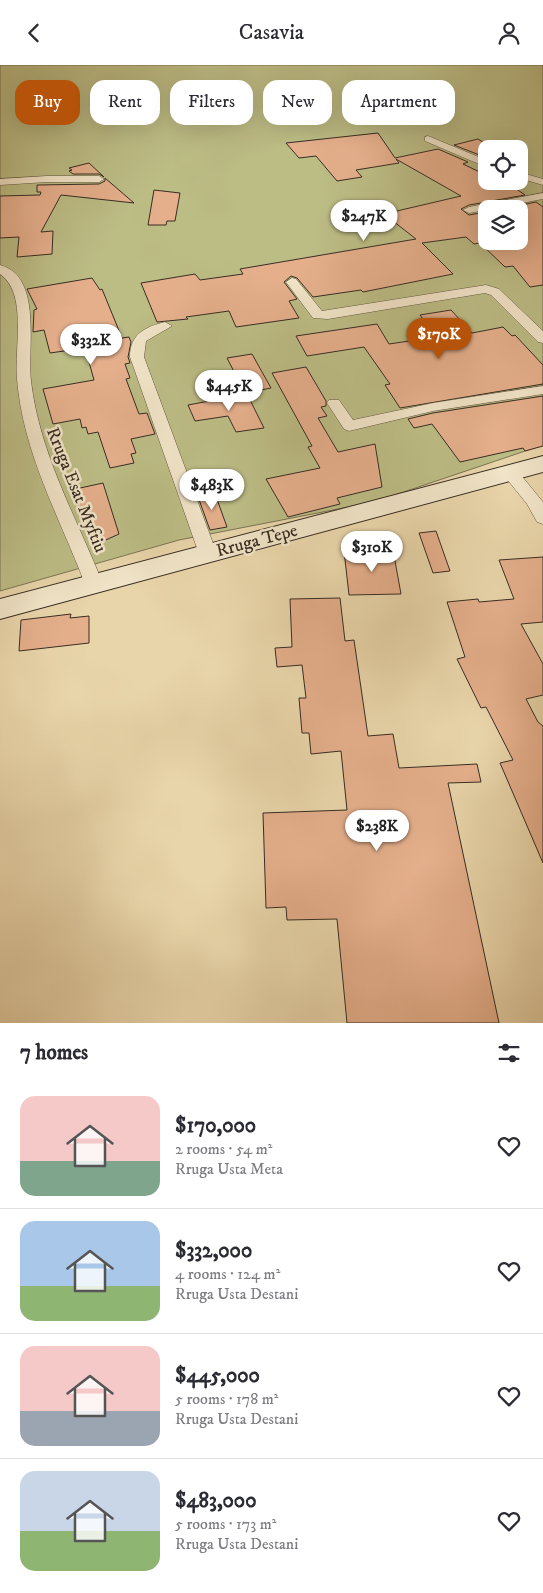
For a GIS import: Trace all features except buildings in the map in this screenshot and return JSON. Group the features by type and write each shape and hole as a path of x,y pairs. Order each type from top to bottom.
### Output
{"main road":[{"name":"Rruga Tepe","path":"0,609 543,464"}],"street":[{"path":"428,139 478,161"},
{"path":"528,178 543,182"},
{"path":"0,181 99,179"},
{"path":"469,210 543,196"},
{"name":"Rruga Esat Myftiu","path":"0,269 12,277 23,299 25,311 21,352 27,409 33,437 46,474 94,585"},
{"path":"292,282 318,315 328,315 486,289 495,292 543,339"},
{"path":"165,326 150,331 140,339 136,347 137,357 208,554"},
{"path":"334,403 349,426 433,407 543,390"},
{"path":"510,473 534,501 543,518"}],"green space":[{"path":"0,65 543,65 543,445 374,502 179,540 0,591"}]}
